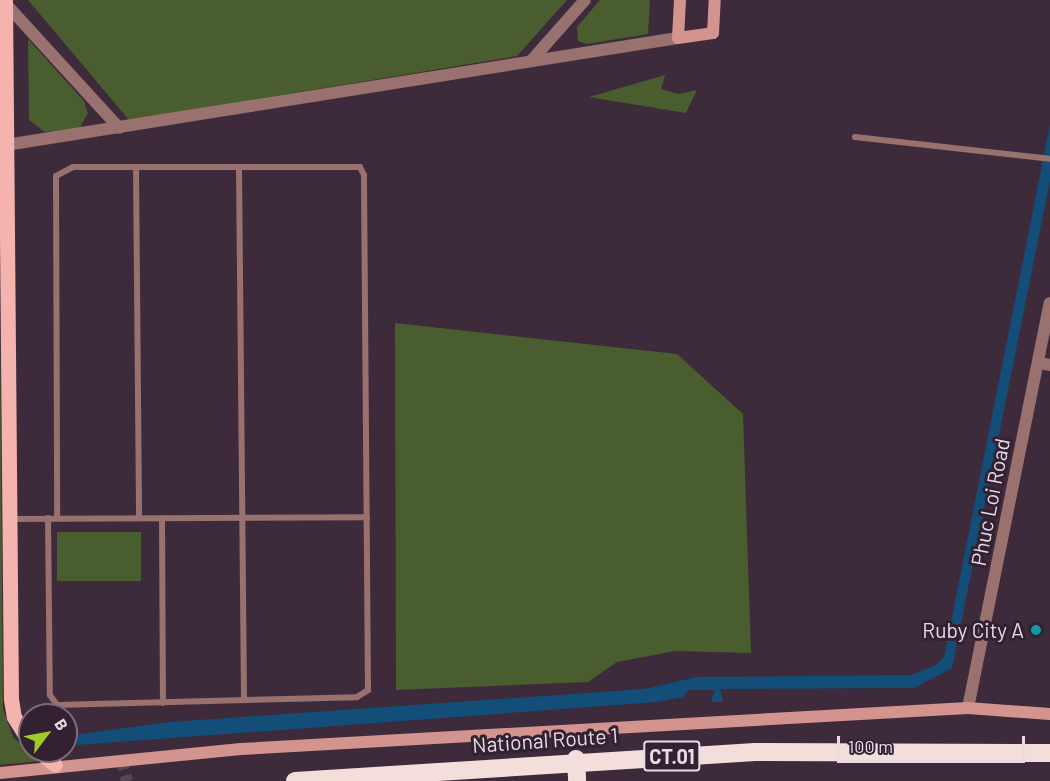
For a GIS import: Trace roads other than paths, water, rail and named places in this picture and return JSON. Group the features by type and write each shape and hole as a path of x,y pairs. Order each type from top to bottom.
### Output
{"highway":[{"name":"National Route 1","path":"295,781 576,759 755,752 1050,753"},
{"path":"576,759 578,781"}],"main road":[{"path":"681,0 678,38 713,33 715,0"},
{"path":"5,2 3,145 11,699 14,717 18,724"},
{"path":"0,773 55,765 241,749 968,708 1050,714"}],"street":[{"path":"531,61 585,0"},
{"path":"5,2 119,128"},
{"path":"3,145 678,38"},
{"name":"Phuc Loi Road","path":"968,708 1044,364 1050,303"}],"lane":[{"path":"855,136 1050,159"},
{"path":"48,518 52,701 62,706 163,703 244,697 357,697 368,690 363,170 238,166 64,169 54,183 57,518"},
{"path":"238,166 244,697"},
{"path":"136,167 140,518"},
{"path":"10,519 368,517"},
{"path":"162,518 163,703"}],"water":[{"path":"1050,125 1050,181 952,668 914,688 720,689 723,702 711,702 715,690 688,690 683,697 657,702 78,745 78,734 170,722 644,689 697,677 912,675 936,665 944,657"}],"tunnel":[{"path":"121,758 127,781"}],"place":[{"name":"Ruby City A","path":"1036,630"}]}
